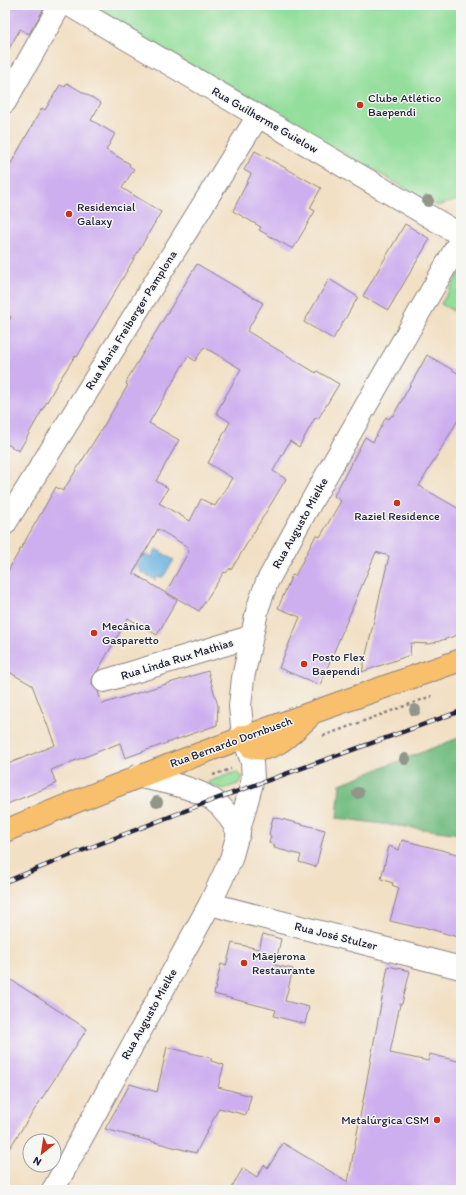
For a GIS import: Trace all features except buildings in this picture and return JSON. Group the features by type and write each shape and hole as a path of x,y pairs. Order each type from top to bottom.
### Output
{"highway":[{"name":"Rua Bernardo Dornbusch","path":"5,831 137,776 243,736 314,713 461,660"},
{"path":"243,736 251,747 257,749 269,747 280,742 314,713"}],"street":[{"path":"5,102 60,5"},
{"name":"Rua Guilherme Guielow","path":"69,5 461,235"},
{"name":"Rua Maria Freiberger Pamplona","path":"5,524 258,116"},
{"name":"Rua Augusto Mielke","path":"53,1190 210,904 231,859 253,778 252,762 243,736 240,706 250,637 258,607 275,568 461,239"},
{"name":"Rua Linda Rux Mathias","path":"104,681 250,637"},
{"path":"253,778 280,742"},
{"path":"137,776 180,786 213,800 232,821 239,834"},
{"name":"Rua José Stulzer","path":"210,904 461,968"}],"green space":[{"name":"Clube Atlético Baependi","path":"90,5 461,5 461,199 437,206 92,11"},
{"path":"461,270 461,315 441,304"},
{"path":"461,737 461,834 337,818 340,784"},
{"path":"236,772 243,777 240,783 224,789 208,784 208,782"}],"water":[{"path":"156,549 174,560 163,577 156,577 155,580 140,571 137,565 141,556 147,555 152,557"}],"railway":[{"path":"5,882 213,800 461,711"}],"place":[{"name":"Clube Atlético Baependi","path":"360,105"},
{"name":"Residencial Galaxy","path":"69,214"},
{"name":"Raziel Residence","path":"397,503"},
{"name":"Mecânica Gasparetto","path":"94,633"},
{"name":"Posto Flex Baependi","path":"304,664"},
{"name":"Mãejerona Restaurante","path":"244,963"},
{"name":"Metalúrgica CSM","path":"437,1120"}]}
